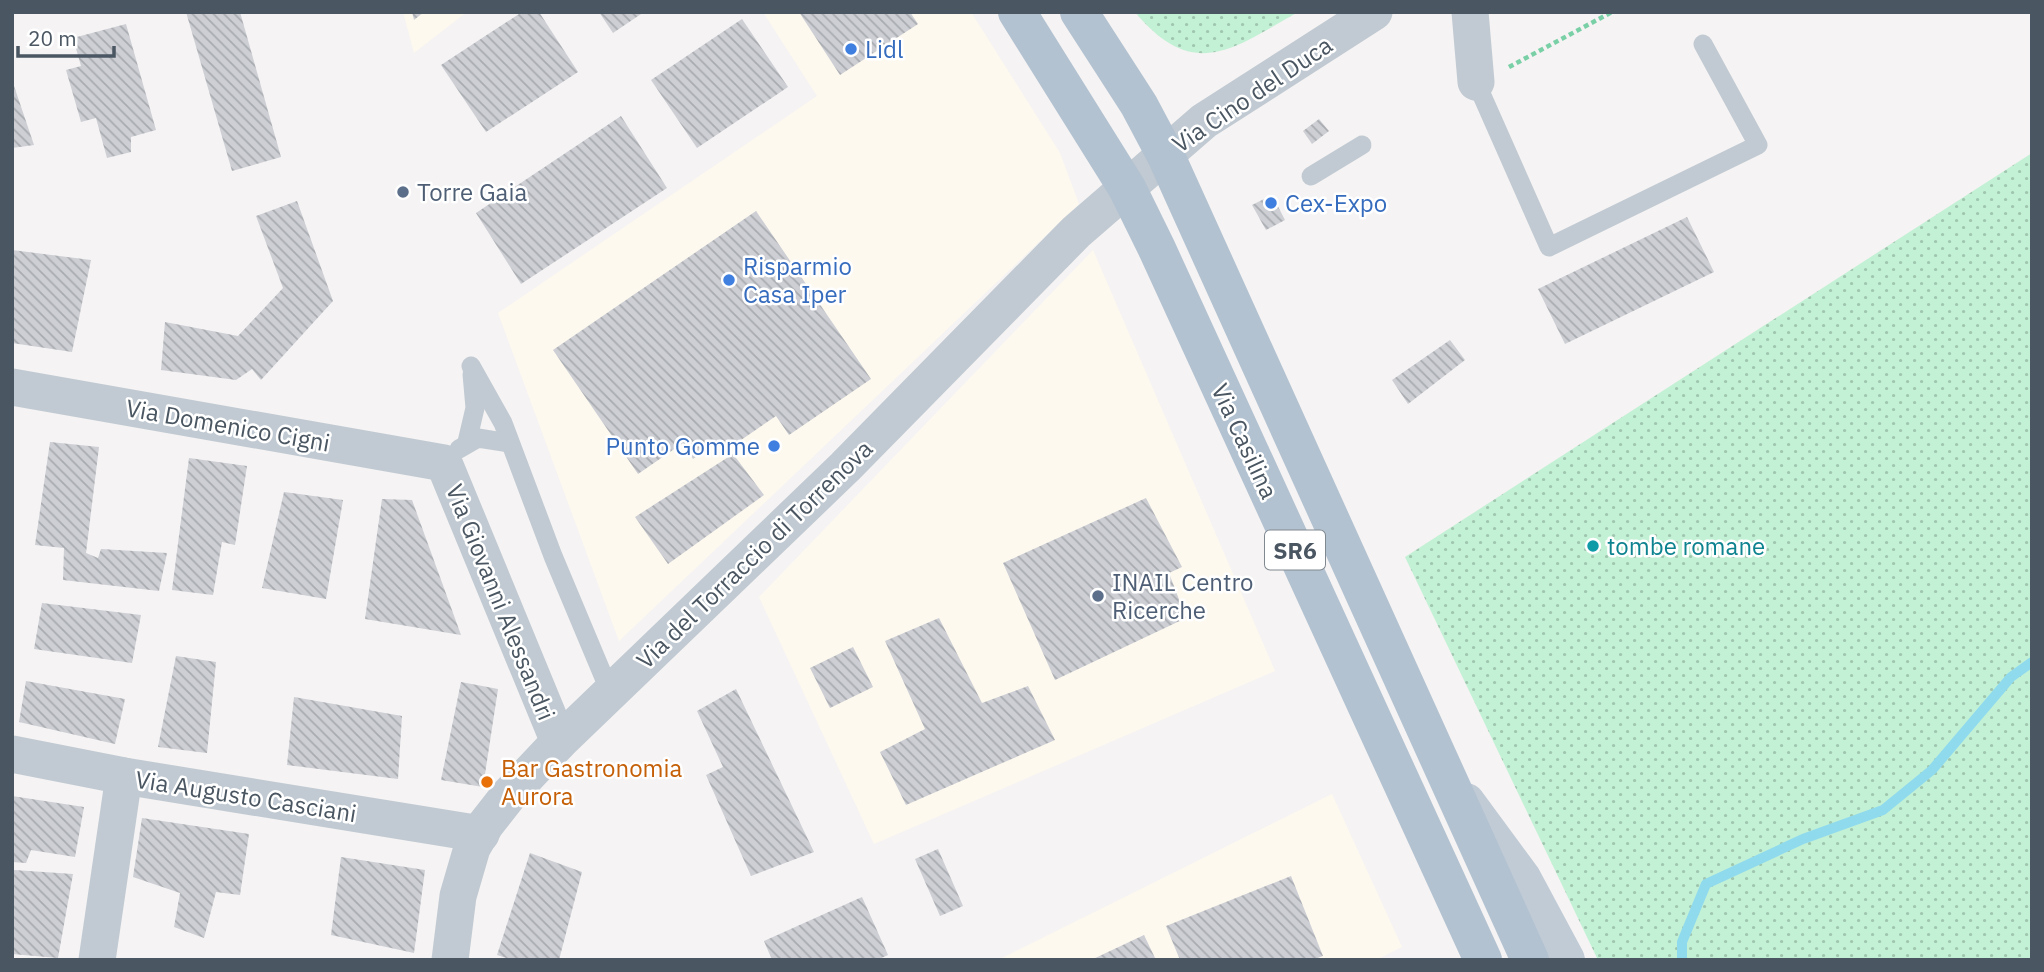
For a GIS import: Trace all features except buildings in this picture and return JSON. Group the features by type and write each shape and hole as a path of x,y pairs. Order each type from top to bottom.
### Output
{"main road":[{"name":"Via Casilina","path":"1017,12 1127,188 1483,960"},
{"name":"Via Casilina","path":"1079,12 1139,105 1165,154 1530,960"},
{"path":"1447,778 1522,878 1566,960"},
{"path":"1462,914 1470,960"}],"street":[{"name":"Via Cino del Duca","path":"1127,188 1204,121 1374,12"},
{"path":"1471,12 1476,82"},
{"name":"Via del Torraccio di Torrenova","path":"450,960 462,877 481,834 508,796 610,692 845,467 1076,232 1127,188"},
{"name":"Via Domenico Cigni","path":"12,387 455,452"},
{"name":"Via Giovanni Alessandri","path":"455,452 559,742"},
{"name":"Via Augusto Casciani","path":"12,754 124,776 481,834"},
{"path":"97,960 124,776"}],"lane":[{"path":"1476,82 1549,247 1758,145 1703,44"},
{"path":"1311,176 1362,145"},
{"path":"455,452 475,408 471,366 497,408 610,692"},
{"path":"455,452 484,438 510,443"}],"path":[{"path":"1476,82 1612,12"}],"shaded area":[{"path":"403,12 467,12 414,53"},
{"path":"763,12 971,12 1060,153 1079,204 619,641 498,313 817,96"},
{"path":"1093,250 1275,671 874,844 759,597"},
{"path":"1332,794 1402,947 1376,960 998,960"}],"green space":[{"path":"1135,12 1298,12 1234,47 1196,53 1176,47 1156,34"},
{"path":"2032,153 2032,960 1598,960 1405,557"}],"waterway":[{"path":"1682,960 1682,942 1706,884 1803,839 1883,810 1932,770 2011,677 2032,662"}],"place":[{"name":"Lidl","path":"851,49"},
{"name":"Torre Gaia","path":"403,192"},
{"name":"Cex-Expo","path":"1271,203"},
{"name":"Risparmio Casa Iper","path":"729,280"},
{"name":"Punto Gomme","path":"774,446"},
{"name":"tombe romane","path":"1593,546"},
{"name":"INAIL Centro Ricerche","path":"1098,596"},
{"name":"Bar Gastronomia Aurora","path":"487,782"}]}
